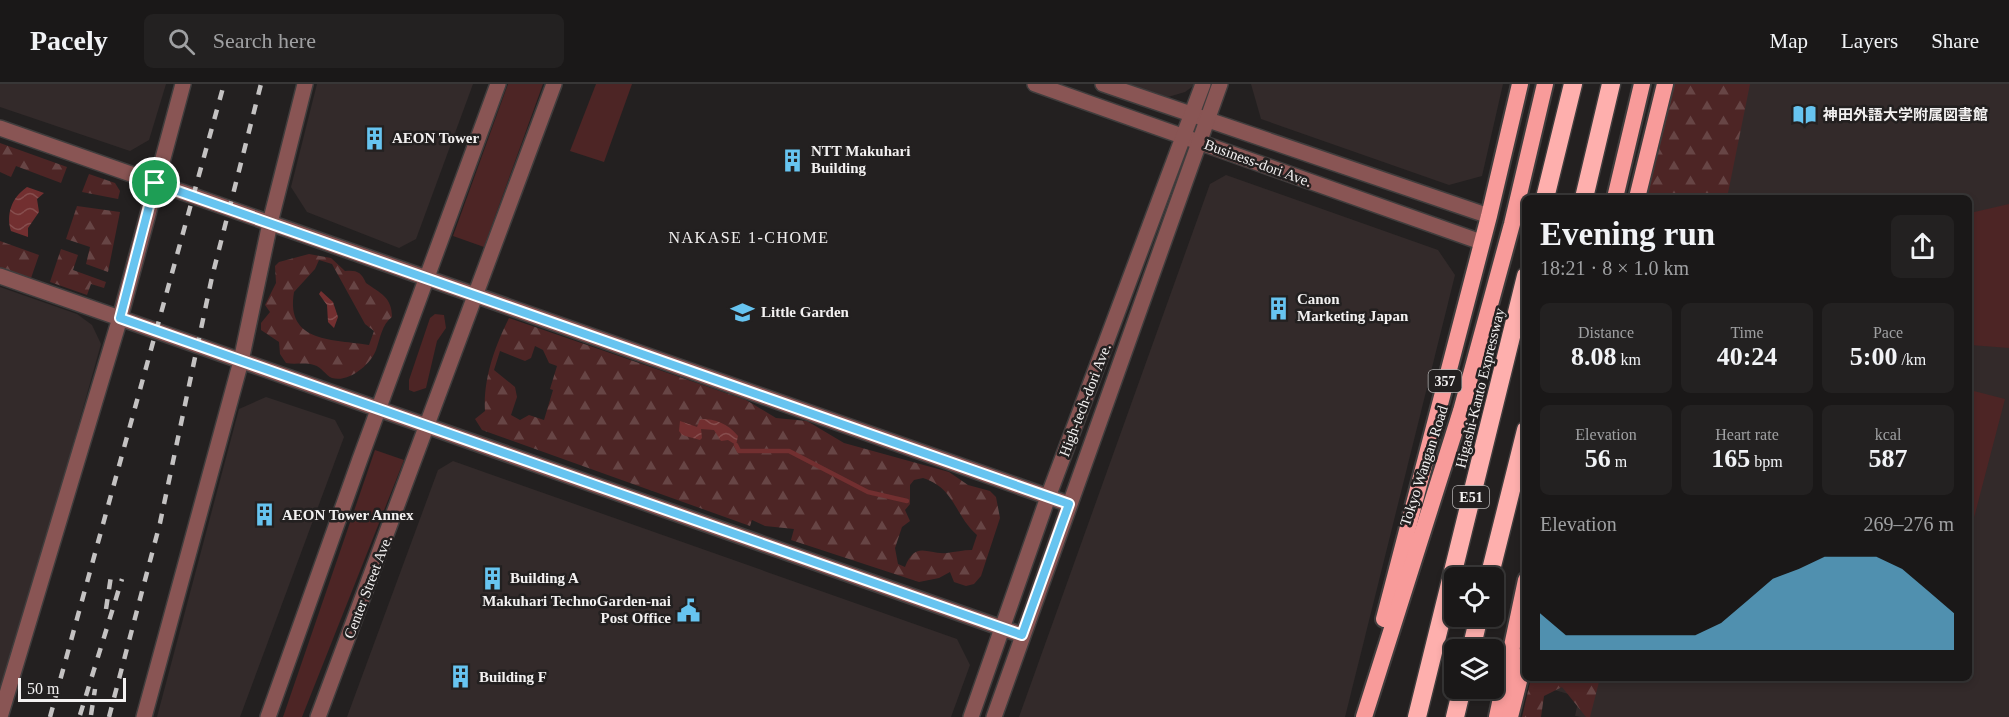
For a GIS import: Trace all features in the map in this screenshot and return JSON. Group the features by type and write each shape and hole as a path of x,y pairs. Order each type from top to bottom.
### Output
{"highway":[{"name":"357","path":"1376,679 1383,621 1489,216 1520,84"},
{"name":"Tokyo Wangan Road","path":"1364,717 1461,411 1512,224 1545,84"},
{"path":"1546,195 1573,84"},
{"path":"1585,195 1611,84"},
{"path":"1615,195 1642,84"},
{"path":"1638,195 1665,84"},
{"name":"Higashi-Kanto Expressway","path":"1417,717 1522,292"},
{"name":"E51","path":"1492,567 1522,446"},
{"path":"1497,717 1522,599"},
{"path":"1510,717 1522,669"},
{"path":"1455,717 1459,699"}],"street":[{"path":"0,717 120,318 183,84"},
{"path":"144,717 241,361 270,223 304,84"},
{"path":"268,717 498,84"},
{"name":"Center Street Ave.","path":"318,717 554,84"},
{"name":"Business-dori Ave.","path":"1035,84 1481,243"},
{"name":"Business-dori Ave.","path":"1103,84 1489,216"},
{"name":"High-tech-dori Ave.","path":"971,717 1048,497 1203,84"},
{"name":"High-tech-dori Ave.","path":"994,717 1220,84"},
{"path":"0,129 1069,504"},
{"path":"0,276 1022,635"}],"shaded area":[{"path":"0,84 166,84 149,140 130,151 0,107"},
{"name":"AEON Tower","path":"317,84 473,84 416,239 399,248 307,212 291,187"},
{"path":"1125,84 1196,84 1185,92 1168,97"},
{"path":"1251,84 1503,84 1482,176 1449,185 1261,119"},
{"path":"1703,84 2009,84 2009,717 1581,717 1575,716 1579,697 1551,689 1553,681 1972,681 1972,195 1676,195"},
{"path":"1226,175 1438,250 1455,275 1345,717 1019,717 1210,184"},
{"path":"0,287 77,314 92,325 101,344 4,691 0,695"},
{"path":"266,397 335,420 344,437 240,717 157,717 239,409"},
{"path":"453,461 957,639 970,665 951,717 347,717 438,470"}],"green space":[{"path":"508,84 543,84 484,247 453,236"},
{"path":"596,84 632,84 604,162 570,151"},
{"path":"1674,84 1750,84 1728,195 1648,195"},
{"path":"0,143 67,167 61,183 16,166 11,177 0,172"},
{"path":"89,174 115,183 120,191 118,199 82,192"},
{"path":"2009,204 2009,348 1972,345 1972,213"},
{"path":"77,206 120,212 108,272 86,264 90,247 66,239"},
{"path":"0,241 39,255 30,281 0,269"},
{"path":"61,249 78,255 73,270 106,282 104,288 91,284 87,295 50,282"},
{"path":"309,254 331,258 345,271 356,271 360,274 366,283 387,300 392,317 384,328 373,355 358,371 339,379 330,377 314,365 286,363 280,354 279,342 261,330 261,323 270,312 265,305 276,283 275,266 279,262","holes":["319,260 332,264 365,324 374,331 369,345 315,336 297,321 293,309 294,292 315,269"]},
{"path":"435,314 444,315 446,328 437,341 426,388 414,392 409,390 409,380 430,318"},
{"path":"509,318 746,400 776,418 807,421 844,443 949,472 968,485 990,491 996,497 1000,518 981,576 974,584 966,586 954,582 950,572 939,578 919,582 791,540 794,529 765,526 752,520 750,526 482,430 475,419 485,411 488,375","holes":["535,346 543,350 549,363 557,366 550,389 553,390 544,420 529,415 520,420 511,415 517,397 515,387 494,370 500,351 525,361 531,358","923,478 934,483 949,496 963,519 977,535 972,550 947,553 918,551 913,554 905,567 898,564 895,548 902,527 910,521 905,510 910,504 910,485 914,480"]},
{"path":"1972,391 2005,399 1972,525"},
{"path":"375,450 404,460 302,717 283,717"},
{"path":"1530,681 1599,681 1590,717 1586,717 1562,687 1544,696 1541,717 1522,717"}],"water":[{"path":"27,187 44,193 37,199 39,212 28,228 28,237 11,231 9,219 11,207 17,196"},
{"path":"321,291 333,302 338,317 334,328 328,322 327,305 319,294"},
{"path":"700,419 716,421 730,428 738,436 736,445 728,440 721,441 714,430 701,429 702,438 700,440 682,435 679,431 680,421 697,427"}],"waterway":[{"path":"736,445 739,451 789,451 868,492 907,501"}],"railway":[{"path":"50,717 224,84"},
{"path":"109,717 160,523 212,277 261,84"},
{"path":"106,609 111,576"},
{"path":"80,715 122,579"},
{"path":"91,715 95,689"}],"place":[{"name":"神田外語大学附属図書館","path":"1805,115"},
{"name":"AEON Tower","path":"374,138"},
{"name":"NTT Makuhari Building","path":"793,160"},
{"name":"Canon Marketing Japan","path":"1279,308"},
{"name":"Little Garden","path":"743,312"},
{"name":"AEON Tower Annex","path":"264,515"},
{"name":"Building A","path":"492,578"},
{"name":"Makuhari TechnoGarden-nai Post Office","path":"689,610"},
{"name":"Building F","path":"461,677"}],"district":[{"name":"NAKASE 1-CHOME","path":"749,237"}],"route":[{"path":"155,183 1069,504 1022,635 120,318 155,183"}]}
